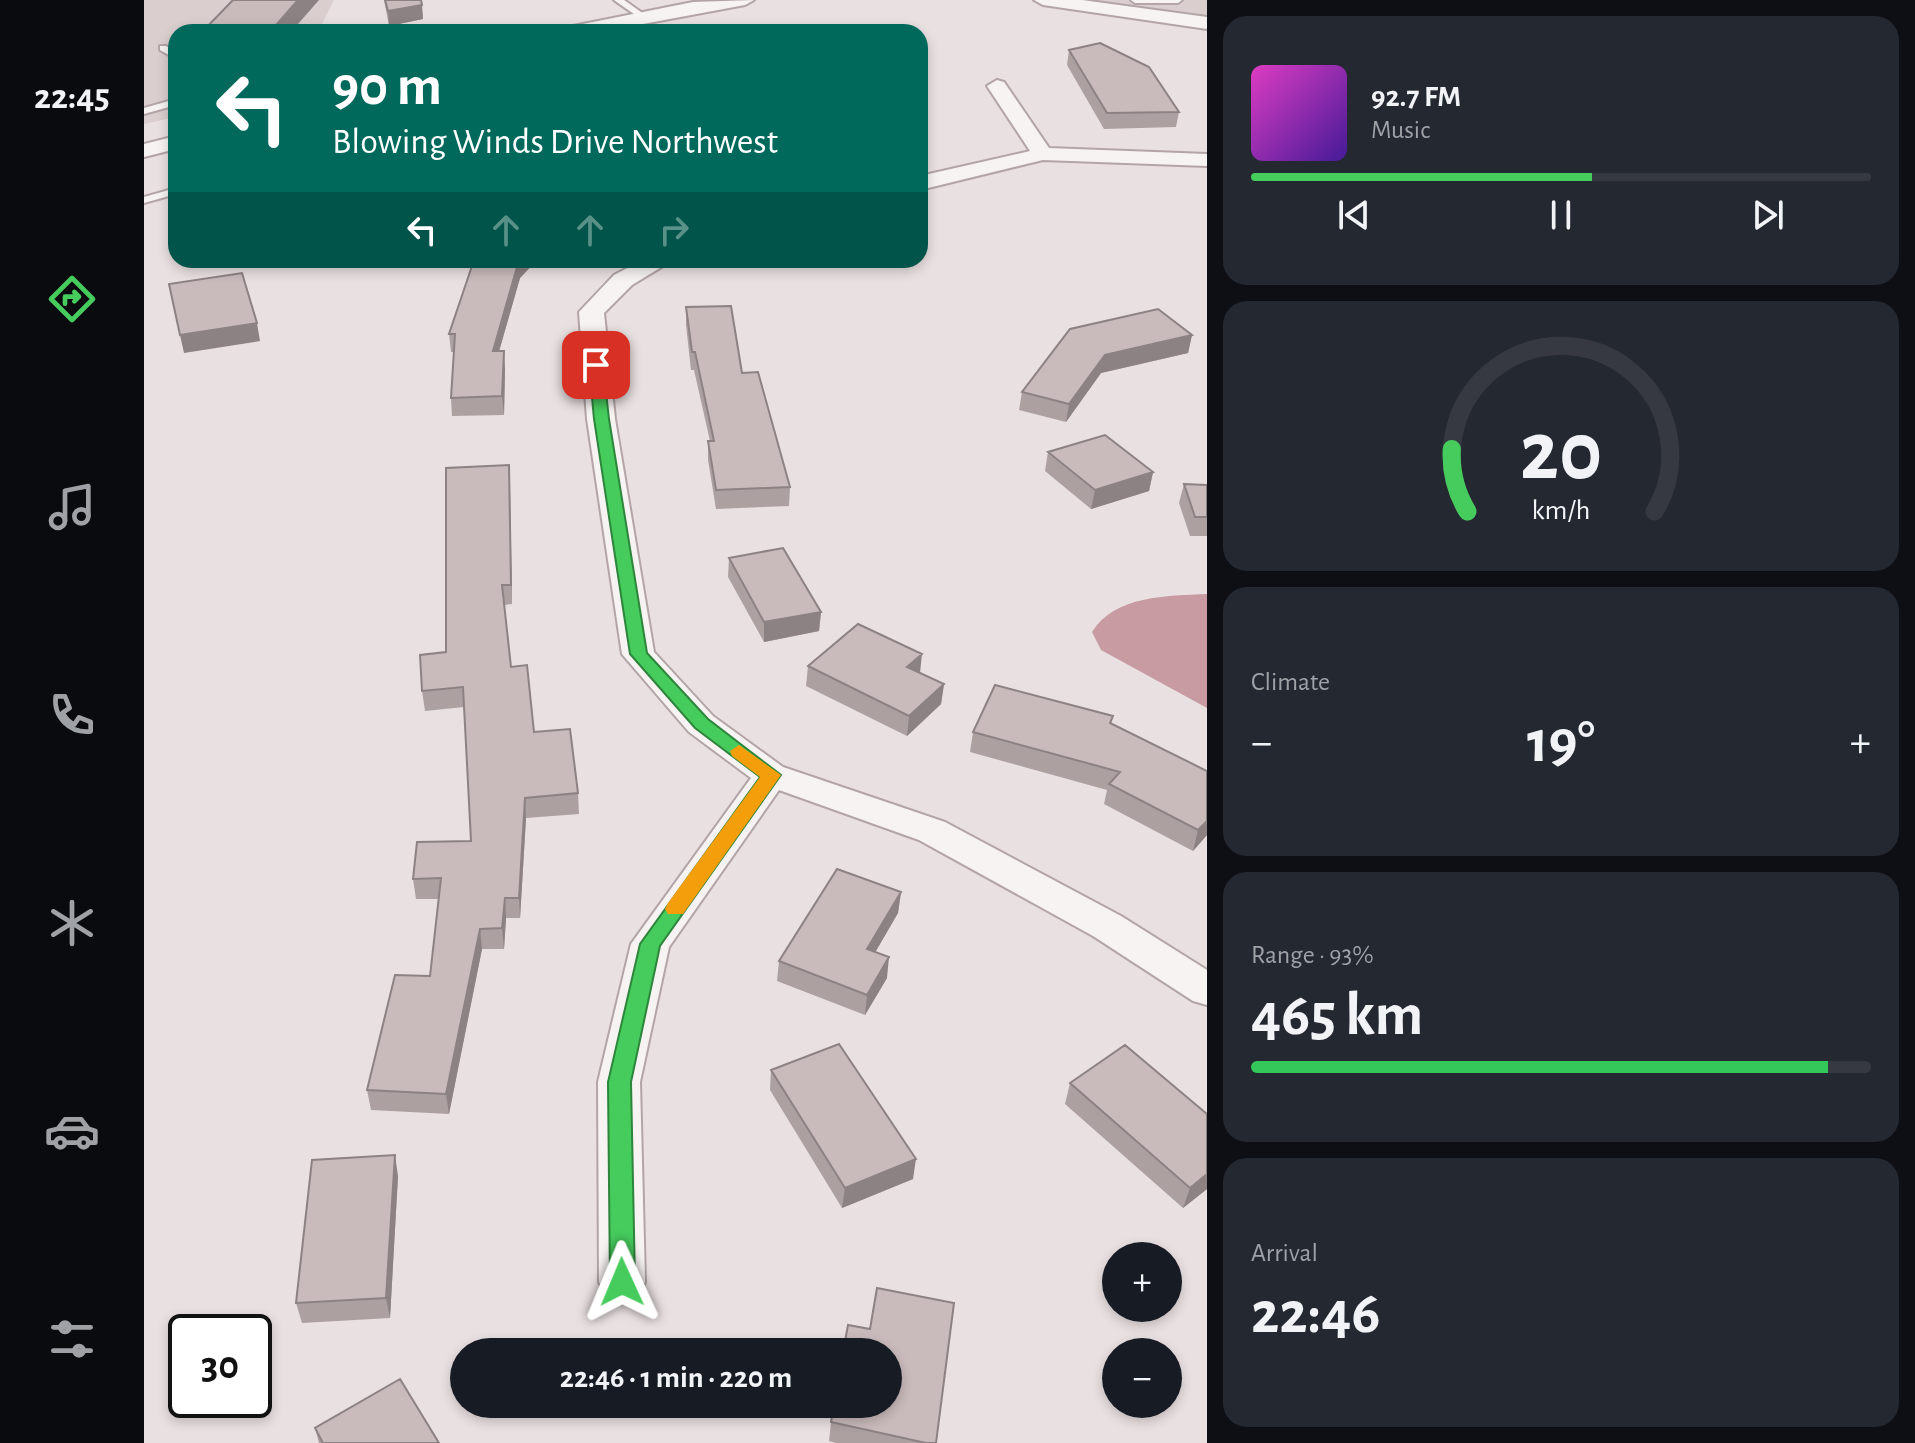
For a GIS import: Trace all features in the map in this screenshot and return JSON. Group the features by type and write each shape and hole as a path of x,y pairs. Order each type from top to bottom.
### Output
{"street":[{"path":"611,24 745,0"},
{"path":"1043,0 1207,23"},
{"path":"997,86 1043,154"},
{"path":"144,151 168,148"},
{"path":"928,181 1043,154 1207,160"},
{"path":"646,268 623,280 591,312 601,419 638,654 701,724 771,775 932,831 1107,926 1207,990"},
{"path":"622,1282 619,1082 650,944 771,775"}],"lane":[{"path":"618,0 644,17"},
{"path":"1135,0 1178,0"},
{"path":"163,48 168,51"},
{"path":"144,111 168,104"},
{"path":"144,200 168,193"}],"shaded area":[{"path":"144,0 334,0 322,24 168,24 168,119 144,124"},
{"path":"1086,0 1207,0 1207,18"},
{"path":"1207,594 1207,708 1101,650 1092,632 1102,620 1128,604 1159,597"}],"building":[{"path":"233,0 298,0 277,24 210,24"},
{"path":"385,0 421,0 422,5 388,11"},
{"path":"1100,43 1149,67 1179,112 1107,113 1069,50"},
{"path":"471,268 517,268 493,351 504,351 502,396 451,398 455,334 449,334"},
{"path":"242,273 257,323 180,335 169,284"},
{"path":"731,306 742,373 758,372 790,487 716,490 708,441 714,441 695,352 692,352 686,307"},
{"path":"1158,309 1192,335 1105,355 1069,404 1022,392 1070,329"},
{"path":"1105,435 1153,472 1095,490 1048,452"},
{"path":"509,465 511,585 502,585 511,667 527,665 534,732 570,729 578,793 525,798 519,898 505,898 502,928 480,929 446,1094 367,1090 395,975 430,976 441,878 413,879 417,842 471,841 463,687 422,691 420,655 446,652 446,468"},
{"path":"1184,484 1207,485 1207,517 1195,517"},
{"path":"783,548 821,612 764,622 729,558"},
{"path":"858,624 922,654 907,667 944,684 909,716 808,666"},
{"path":"995,685 1113,716 1110,723 1207,771 1207,821 1198,830 1109,784 1120,772 973,732"},
{"path":"837,869 901,892 867,949 889,957 867,995 779,961"},
{"path":"839,1044 916,1159 845,1188 771,1070"},
{"path":"1125,1045 1207,1114 1207,1174 1190,1188 1070,1083"},
{"path":"395,1155 386,1298 296,1303 312,1160"},
{"path":"877,1288 954,1303 936,1443 831,1422 832,1418 902,1418 902,1338 846,1338 848,1325 870,1329"},
{"path":"400,1379 439,1443 323,1443 315,1428"}],"slow traffic":[{"path":"675,909 771,775 739,751"}],"route":[{"path":"596,365 601,419 638,654 701,724 771,775 650,944 619,1082 622,1282"}]}
